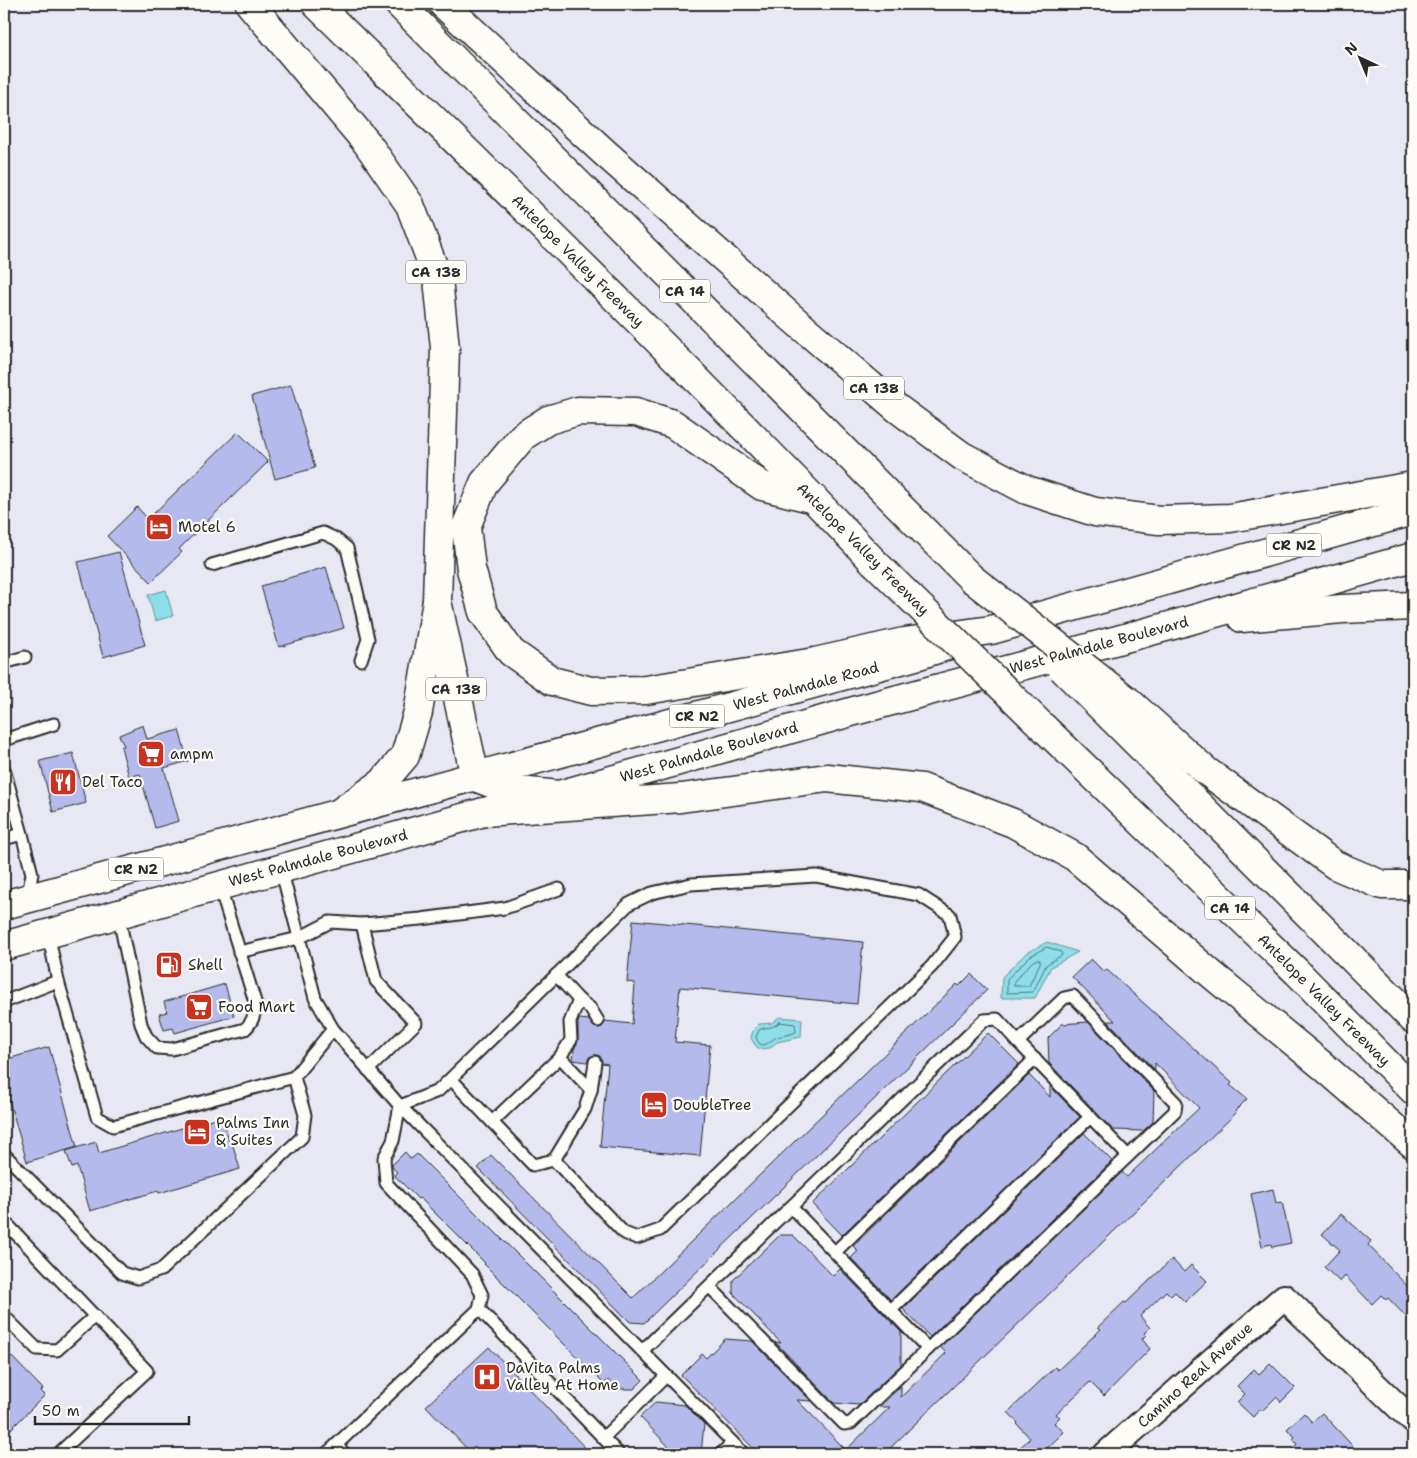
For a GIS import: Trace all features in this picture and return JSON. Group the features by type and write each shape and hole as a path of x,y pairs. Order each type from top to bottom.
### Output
{"main road":[{"name":"CA 138","path":"250,4 367,143 410,205 438,279 445,348 437,600 475,777"},
{"name":"Antelope Valley Freeway","path":"316,4 656,338 874,562 1297,972 1413,1090"},
{"name":"CA 14","path":"399,4 972,578 1120,709 1413,1019"},
{"name":"CA 138","path":"443,4 605,153 898,409 962,456 1027,490 1095,512 1159,520 1230,518 1413,486"},
{"path":"814,499 762,486 673,424 636,412 578,411 548,420 522,436 484,483 466,527 471,569 483,612 511,652 552,681 591,691 646,690 815,662 904,642 991,630"},
{"name":"CR N2","path":"991,630 1413,512"},
{"name":"West Palmdale Boulevard","path":"4,946 484,812 559,795 858,710 1173,625 1413,557"},
{"path":"339,813 382,783 405,756 418,712 437,600"},
{"path":"1173,625 1342,609 1413,606"},
{"name":"West Palmdale Road","path":"475,777 919,655 991,630"},
{"path":"1120,709 1335,865 1382,885 1413,885"},
{"path":"475,777 509,790 559,795"},
{"name":"CR N2","path":"15,902 475,777"},
{"path":"484,812 681,798 827,778 922,788 1012,823 1075,857 1413,1144"},
{"path":"268,833 281,868"},
{"path":"48,933 68,911 89,900 146,880 157,872 163,861"},
{"path":"4,928 13,926 24,916 15,902"}],"street":[{"name":"Camino Real Avenue","path":"1106,1454 1284,1297 1413,1421"}],"lane":[{"path":"212,565 323,533 336,539 346,548 368,639 361,660"},
{"path":"4,663 26,657"},
{"path":"4,740 54,724"},
{"path":"4,773 32,874 15,902"},
{"path":"4,839 22,834"},
{"path":"281,868 315,998 332,1029 400,1106 744,1454"},
{"path":"400,1106 438,1090 629,904 652,893 691,884 816,876 919,895 950,915 955,937 932,966 660,1230 637,1238 624,1233 554,1160"},
{"path":"118,913 141,1024 146,1036 157,1048 172,1049 245,1029 254,1016 256,1005 219,885"},
{"path":"239,952 299,938 330,922 362,924 421,919 506,908 559,889"},
{"path":"362,924 376,981 416,1023 368,1070"},
{"path":"48,933 58,981 97,1117 113,1126 294,1077 332,1029"},
{"path":"556,975 579,1000 590,1008 598,1021"},
{"path":"4,1002 58,981"},
{"path":"709,1286 844,1424 851,1423 1175,1111 1176,1103 1073,996 1064,998 1018,1042"},
{"path":"492,1122 560,1057 571,1040 570,1022 579,1000"},
{"path":"642,1351 984,1020 997,1020 1128,1156"},
{"path":"560,1057 591,1090"},
{"path":"835,1252 1035,1059"},
{"path":"450,1079 533,1165 554,1160 585,1109 591,1090 595,1062"},
{"path":"4,1154 122,1273 138,1278 161,1270 302,1136 305,1115 294,1077"},
{"path":"326,1454 479,1309 482,1295 472,1274 386,1183 384,1158 393,1141 400,1106"},
{"path":"891,1310 1090,1117"},
{"path":"791,1207 928,1349"},
{"path":"4,1221 147,1371 58,1454"},
{"path":"479,1309 617,1454"},
{"path":"4,1316 37,1349 57,1350 95,1316"},
{"path":"603,1438 666,1376"},
{"path":"720,1454 732,1443"},
{"path":"336,1445 345,1454"}],"water":[{"path":"166,590 173,616 155,621 148,595"},
{"path":"1047,942 1078,952 1051,967 1035,998 1001,998 1002,977 1026,953"},
{"path":"779,1017 802,1019 801,1037 777,1042 770,1048 758,1048 751,1038 753,1030 759,1024 772,1023"}],"building":[{"path":"291,385 315,468 275,479 252,396"},
{"path":"238,432 268,462 179,549 182,552 151,582 107,536 137,507 148,519"},
{"path":"119,552 145,645 103,657 78,562"},
{"path":"326,567 344,628 279,647 261,586"},
{"path":"143,725 147,739 179,730 188,761 164,768 179,821 155,828 140,774 129,777 121,747 124,746 119,735"},
{"name":"Del Taco","path":"73,753 86,803 53,812 40,761"},
{"path":"633,920 863,942 857,1004 680,987 675,1042 710,1045 700,1156 600,1147 608,1064 602,1063 600,1056 596,1055 589,1057 587,1062 573,1060 574,1049 578,1040 579,1019 589,1020 594,1027 598,1028 602,1027 605,1021 632,1024 635,983 627,982"},
{"path":"1091,959 1104,972 1106,969 1232,1083 1230,1085 1247,1099 1235,1111 1236,1113 884,1454 759,1454 681,1375 702,1354 706,1358 725,1339 752,1341 811,1401 797,1400 846,1450 890,1407 879,1407 901,1386 901,1397 946,1353 940,1347 1122,1172 1127,1177 1199,1108 1155,1063 1155,1070 1108,1021 1115,1021 1072,977"},
{"path":"971,974 987,990 644,1323 630,1322 478,1168 491,1155 633,1298 957,984 959,986"},
{"name":"Food Mart","path":"225,984 234,1016 175,1033 173,1028 164,1030 159,1014 167,1012 164,1002"},
{"path":"1088,1022 1154,1091 1153,1122 1143,1131 1113,1130 1049,1063 1048,1038 1062,1024"},
{"path":"988,1033 1019,1064 842,1235 812,1204"},
{"path":"49,1047 77,1147 27,1162 4,1083 4,1060"},
{"path":"1029,1075 1050,1097 1050,1086 1080,1117 891,1300 851,1258 858,1251 853,1246"},
{"path":"222,1116 240,1169 90,1211 77,1166 72,1168 66,1151 96,1142 99,1153"},
{"path":"1084,1133 1112,1161 930,1337 903,1309"},
{"path":"405,1152 411,1159 417,1154 643,1380 634,1389 618,1389 608,1380 604,1384 420,1198 418,1199 394,1175 397,1172 392,1165"},
{"path":"1273,1189 1276,1203 1282,1202 1291,1243 1272,1247 1271,1244 1262,1246 1251,1194"},
{"path":"1341,1214 1371,1241 1368,1245 1413,1292 1413,1324 1388,1298 1386,1300 1381,1295 1372,1304 1345,1276 1340,1282 1324,1267 1340,1250 1322,1234"},
{"path":"780,1235 793,1235 833,1276 840,1269 901,1332 901,1365 859,1405 834,1403 775,1342 781,1343 733,1293 733,1280"},
{"path":"1172,1259 1184,1272 1191,1265 1207,1281 1185,1302 1175,1292 1171,1296 1166,1291 1140,1316 1150,1328 1144,1333 1146,1335 1142,1339 1150,1349 1104,1396 1090,1382 1056,1414 1060,1417 1054,1423 1064,1432 1041,1454 1013,1454 1030,1438 1008,1412 1055,1367 1058,1370 1101,1329 1098,1327"},
{"name":"DaVita Palms Valley At Home","path":"489,1347 591,1454 472,1454 426,1406"},
{"path":"4,1349 43,1389 41,1391 45,1395 4,1436"},
{"path":"1270,1363 1295,1388 1281,1402 1276,1397 1253,1417 1237,1402 1245,1394 1237,1386 1254,1369 1259,1374"},
{"path":"656,1402 685,1405 704,1424 701,1454 676,1454 640,1417"},
{"path":"1304,1413 1312,1422 1322,1413 1360,1454 1287,1454 1297,1444 1293,1439 1295,1437 1287,1429"}],"place":[{"name":"Motel 6","path":"159,527"},
{"name":"ampm","path":"151,754"},
{"name":"Del Taco","path":"63,782"},
{"name":"Shell","path":"169,965"},
{"name":"Food Mart","path":"199,1007"},
{"name":"DoubleTree","path":"654,1105"},
{"name":"Palms Inn & Suites","path":"197,1132"},
{"name":"DaVita Palms Valley At Home","path":"487,1377"}]}
